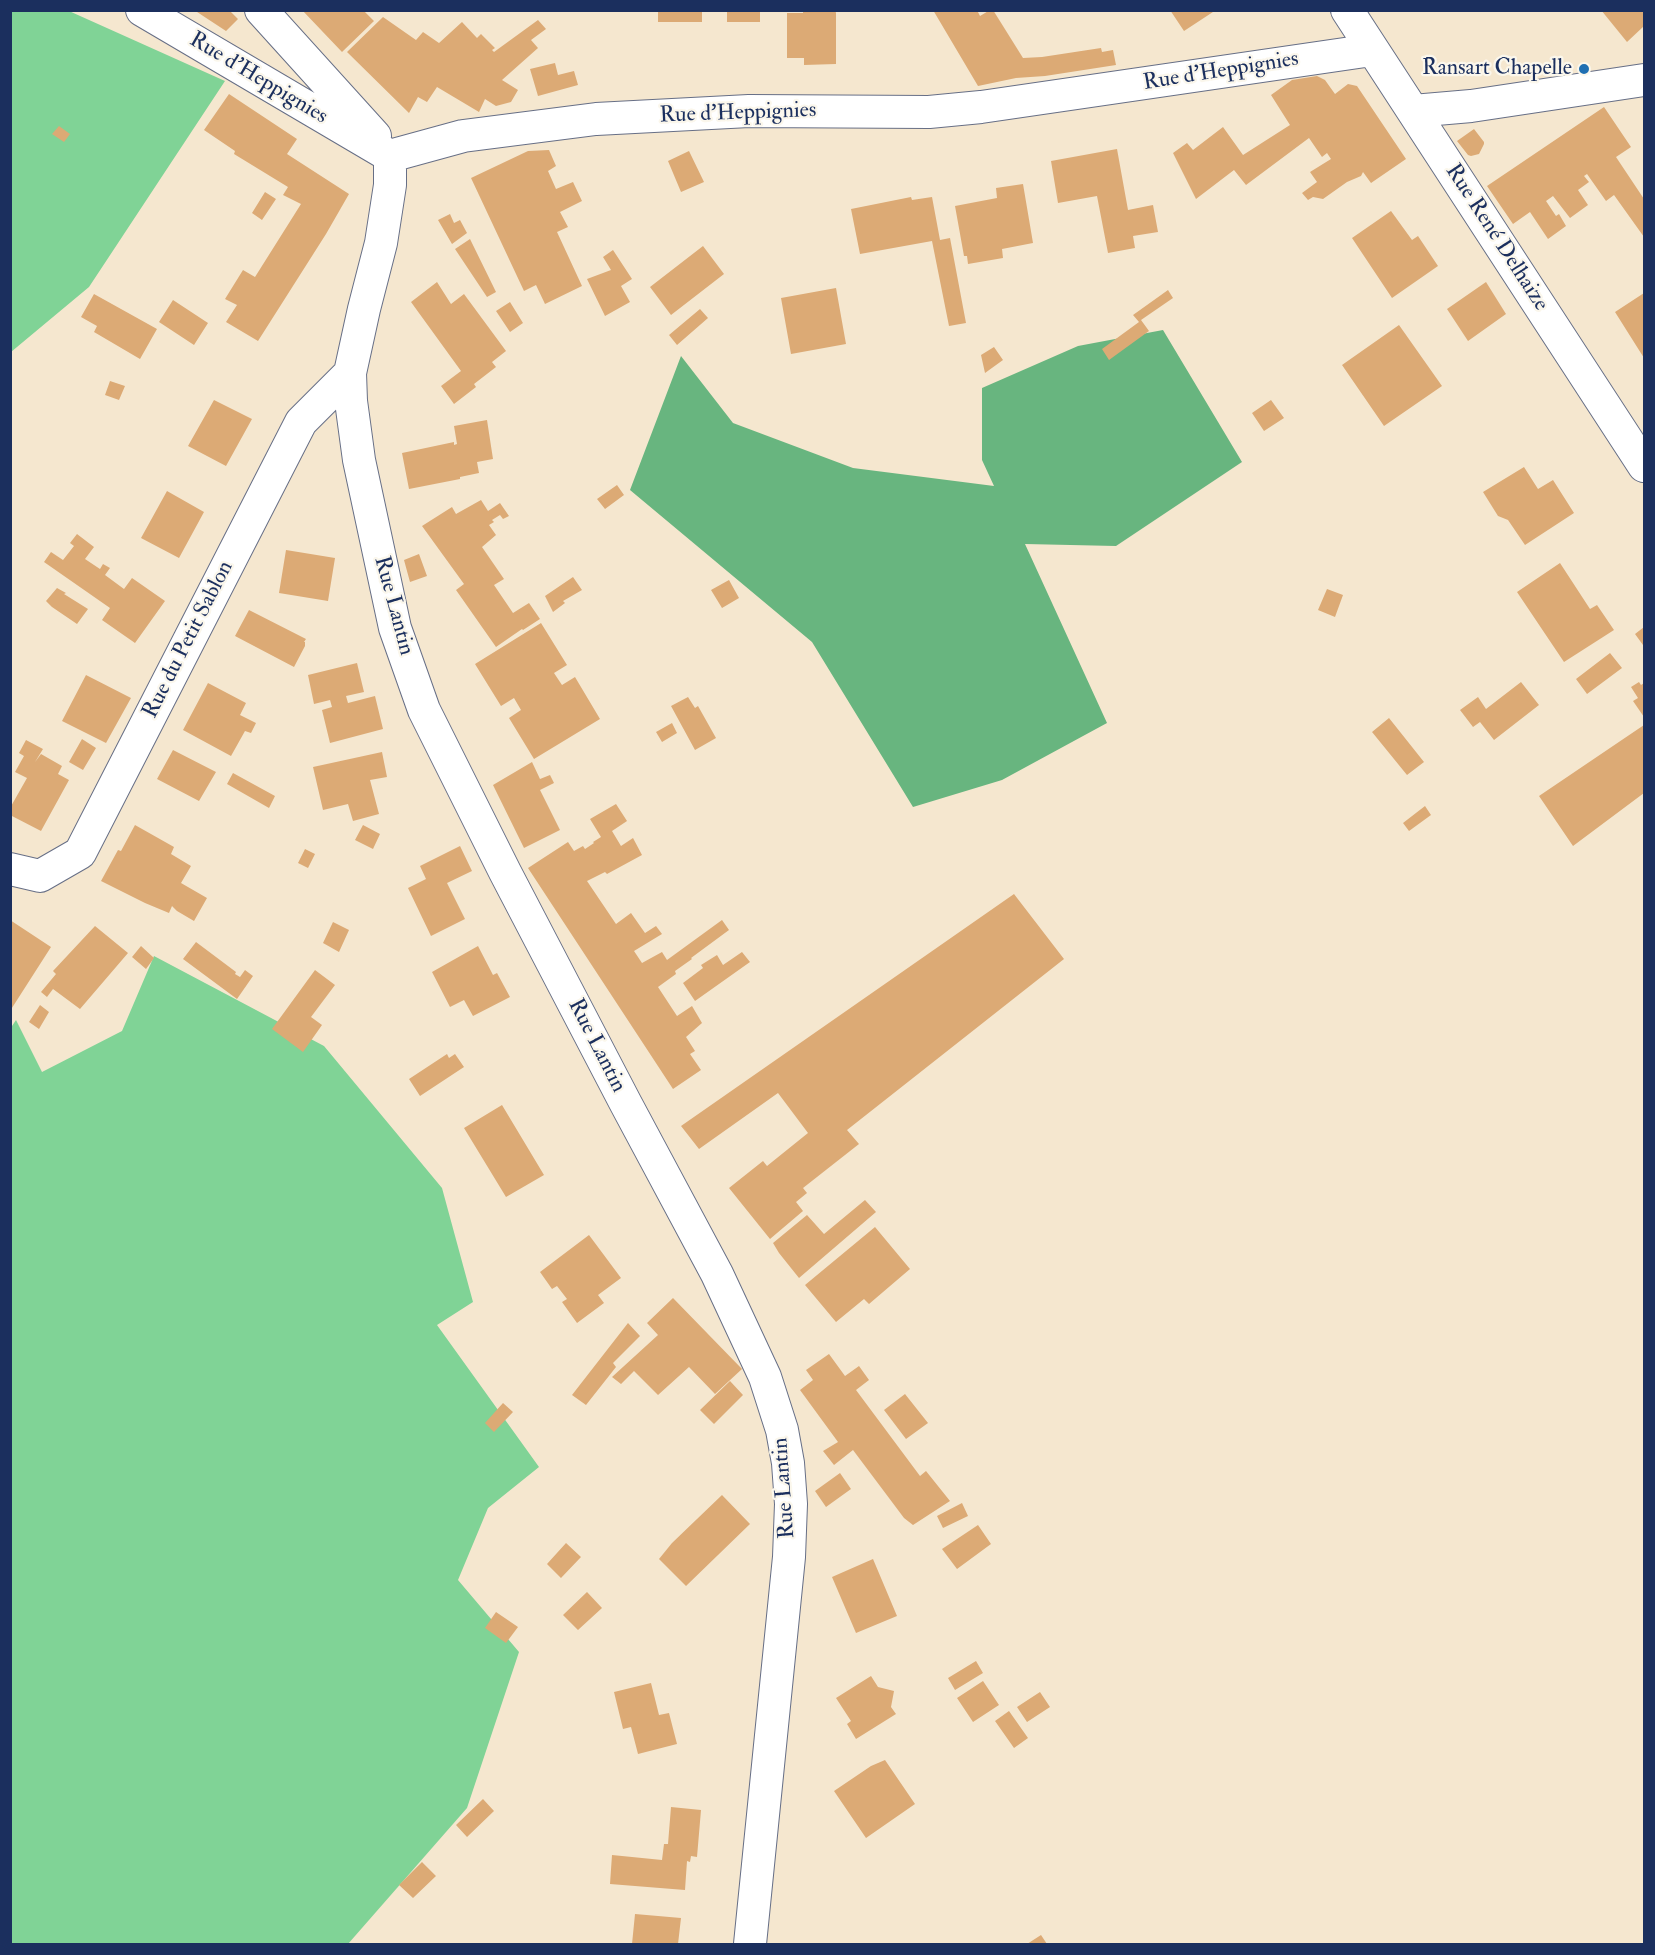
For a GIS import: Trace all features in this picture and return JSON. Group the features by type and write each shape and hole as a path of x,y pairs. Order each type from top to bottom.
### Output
{"street":[{"name":"Rue d'Heppignies","path":"142,10 390,156 463,136 596,119 749,111 929,112 981,107 1372,50"},
{"path":"261,10 371,131 390,156"},
{"name":"Rue René Delhaize","path":"1347,10 1644,466"},
{"path":"1413,111 1644,80"},
{"name":"Rue Lantin","path":"390,156 390,185 381,243 350,373 359,460 395,628 424,710 505,872 717,1274 765,1377 782,1430 788,1463 791,1504 789,1557 750,1944"},
{"name":"Rue du Petit Sablon","path":"10,869 40,876 80,853 301,422 350,373"}],"green space":[{"path":"11,11 69,11 225,81 89,287 11,352"},
{"path":"1163,330 1242,462 1116,546 1025,544 1107,723 1002,780 913,807 812,642 630,490 681,356 733,423 853,468 994,486 982,460 982,388 1078,346"},
{"path":"154,956 324,1046 442,1188 473,1302 437,1325 539,1467 488,1508 458,1580 519,1652 467,1808 348,1944 11,1944 10,1029 16,1020 42,1072 122,1031"}],"building":[{"path":"194,10 229,10 238,19 226,31"},
{"path":"302,10 363,10 374,21 342,52"},
{"path":"658,10 702,10 702,22 658,22"},
{"path":"727,10 760,10 760,22 727,22"},
{"path":"803,10 835,10 836,64 804,65 804,58 787,58 787,13 803,13"},
{"path":"933,10 977,10 980,16 993,10 1023,58 1101,48 1102,52 1113,50 1116,65 1016,78 978,86"},
{"path":"1170,10 1216,10 1184,31"},
{"path":"1601,10 1644,10 1644,26 1627,42"},
{"path":"383,17 416,40 423,32 439,43 462,22 477,38 481,34 495,48 492,50 494,52 538,20 546,29 531,40 538,48 502,80 518,90 511,102 496,106 485,99 479,112 437,87 427,102 418,97 409,113 347,52"},
{"path":"555,63 558,75 574,71 578,85 538,96 530,69"},
{"path":"1317,76 1325,80 1335,94 1348,84 1357,86 1406,159 1371,183 1363,172 1361,176 1347,182 1323,199 1313,197 1308,200 1302,193 1317,182 1310,172 1331,159 1327,153 1322,157 1309,138 1246,185 1234,170 1196,199 1173,153 1187,143 1193,150 1223,127 1243,155 1290,125 1271,95 1292,80"},
{"path":"229,94 297,139 287,154 349,194 258,341 226,322 237,305 225,299 243,270 255,277 301,204 283,195 288,187 234,154 235,151 204,130"},
{"path":"1604,107 1631,147 1616,157 1644,199 1644,237 1614,195 1606,201 1587,174 1584,176 1589,182 1578,190 1588,205 1570,218 1553,196 1546,201 1556,216 1559,214 1566,226 1548,239 1530,212 1513,224 1487,186"},
{"path":"59,126 70,134 64,142 52,134"},
{"path":"1474,129 1484,144 1479,154 1471,156 1457,141"},
{"path":"1117,149 1128,210 1153,205 1158,232 1133,236 1135,248 1108,253 1097,196 1058,203 1051,161"},
{"path":"549,150 556,166 548,171 556,189 573,182 582,201 560,212 568,227 557,232 582,286 545,304 536,285 524,291 471,178 528,151"},
{"path":"689,151 704,182 681,192 668,161"},
{"path":"1023,184 1033,243 1002,249 1003,258 968,264 967,256 964,256 955,206 997,198 996,188"},
{"path":"265,192 276,199 262,220 252,213"},
{"path":"911,197 912,200 932,197 940,240 950,238 966,323 949,326 932,241 860,254 851,209"},
{"path":"1391,211 1412,240 1418,236 1438,266 1392,298 1352,238"},
{"path":"450,214 454,223 460,220 467,233 452,244 438,220"},
{"path":"470,239 496,292 487,297 455,249"},
{"path":"703,246 724,274 671,315 650,287"},
{"path":"613,250 632,279 621,286 630,302 605,316 587,279 611,270 603,257"},
{"path":"437,282 451,304 464,294 506,351 492,362 496,367 454,404 441,386 461,371 411,302"},
{"path":"1486,282 1506,314 1468,341 1447,309"},
{"path":"836,288 846,344 791,354 781,298"},
{"path":"1168,290 1173,298 1141,320 1149,331 1109,360 1102,349 1139,322 1133,315"},
{"path":"1644,293 1644,358 1615,312"},
{"path":"94,294 157,329 140,359 94,332 97,326 81,317"},
{"path":"173,300 208,323 194,345 159,322"},
{"path":"510,302 523,323 510,332 496,311"},
{"path":"700,309 708,318 677,345 669,335"},
{"path":"1399,325 1442,386 1384,426 1342,365"},
{"path":"994,347 1003,360 985,373 981,355"},
{"path":"110,381 125,386 119,400 105,395"},
{"path":"214,400 252,419 226,466 188,446"},
{"path":"1271,400 1284,418 1264,431 1252,413"},
{"path":"487,420 493,459 477,462 479,473 409,489 402,453 454,442 454,445 457,444 454,426"},
{"path":"1524,467 1538,489 1553,480 1574,513 1525,545 1508,520 1498,516 1483,492"},
{"path":"617,485 624,495 605,509 597,499"},
{"path":"167,491 204,512 179,558 141,538"},
{"path":"481,500 488,511 500,503 509,516 503,519 500,515 492,520 494,522 489,525 496,535 482,547 504,579 494,585 513,613 529,603 540,619 496,647 456,590 464,584 422,526 452,507 456,514"},
{"path":"77,534 94,547 85,559 100,569 103,564 110,568 105,575 124,589 132,578 165,601 135,643 102,620 110,608 44,562 51,552 63,560 74,546 70,543"},
{"path":"286,550 335,558 328,601 279,593"},
{"path":"419,554 427,576 410,582 404,560"},
{"path":"1560,563 1590,609 1597,605 1614,630 1564,662 1517,592"},
{"path":"573,577 582,590 563,601 565,603 553,612 545,596"},
{"path":"729,580 739,598 722,608 711,590"},
{"path":"57,588 88,609 77,624 46,601"},
{"path":"1327,589 1343,595 1335,617 1318,610"},
{"path":"249,610 306,639 305,646 294,667 235,636"},
{"path":"541,623 567,665 554,673 562,685 575,677 600,719 534,759 509,718 521,710 514,698 501,706 475,664"},
{"path":"1644,627 1644,644 1643,645 1635,634"},
{"path":"1610,653 1622,668 1587,694 1576,679"},
{"path":"357,663 364,692 346,696 348,703 375,696 383,729 330,743 322,710 332,707 330,700 314,704 308,675"},
{"path":"86,675 131,698 106,743 62,721"},
{"path":"1521,682 1539,705 1494,740 1480,722 1473,727 1460,710 1478,697 1486,709"},
{"path":"1639,682 1641,685 1644,683 1644,717 1633,701 1638,698 1631,687"},
{"path":"208,683 246,703 240,715 256,723 251,733 245,731 231,756 183,730"},
{"path":"688,697 695,708 698,706 716,738 695,750 671,706"},
{"path":"1389,718 1424,762 1407,775 1372,732"},
{"path":"672,723 677,733 662,742 656,732"},
{"path":"1644,725 1644,793 1573,846 1539,796"},
{"path":"82,739 96,748 83,770 69,762"},
{"path":"26,740 43,749 35,762 41,754 62,766 58,774 69,780 41,831 10,815 10,808 27,778 15,772 24,756 19,753"},
{"path":"173,750 216,772 199,801 157,779"},
{"path":"382,752 387,777 370,780 379,814 353,821 348,804 323,810 313,767"},
{"path":"532,762 540,779 550,775 554,783 540,790 560,830 524,848 493,785"},
{"path":"233,773 275,796 269,808 227,784"},
{"path":"616,804 627,821 612,831 621,846 633,838 642,855 607,874 605,872 587,881 616,924 631,913 645,933 656,926 662,934 634,951 642,963 662,952 667,960 722,920 729,930 691,958 675,971 676,974 658,987 677,1016 692,1006 702,1023 686,1037 695,1051 690,1054 701,1070 673,1089 528,868 568,842 574,851 583,846 585,849 594,843 601,837 590,819"},
{"path":"1425,806 1431,815 1409,831 1403,823"},
{"path":"135,825 174,847 171,854 191,866 181,883 207,898 194,921 172,906 169,913 101,881"},
{"path":"363,825 380,834 373,849 355,840"},
{"path":"460,846 472,871 447,883 465,919 431,936 408,888 426,879 420,866"},
{"path":"305,849 315,854 308,868 298,863"},
{"path":"1014,894 1064,959 847,1130 859,1144 803,1188 807,1193 796,1202 803,1211 770,1239 729,1188 763,1161 767,1166 808,1133 778,1093 699,1149 681,1126"},
{"path":"10,920 51,947 10,1011"},
{"path":"333,922 349,930 339,952 323,943"},
{"path":"95,926 128,953 80,1009 53,989 47,997 41,992 56,974 53,971"},
{"path":"196,942 240,977 245,970 253,976 237,999 183,959"},
{"path":"141,946 154,958 146,969 132,957"},
{"path":"478,946 493,975 497,973 510,997 473,1016 464,1000 450,1007 432,972"},
{"path":"742,952 750,962 695,1001 683,983 703,968 701,965 717,955 723,965"},
{"path":"315,970 335,985 311,1017 322,1025 303,1052 272,1029"},
{"path":"40,1005 49,1012 39,1029 29,1022"},
{"path":"447,1054 449,1058 455,1054 464,1067 420,1096 409,1079"},
{"path":"502,1105 544,1175 506,1197 464,1128"},
{"path":"865,1200 876,1212 799,1278 773,1243 807,1215 824,1234"},
{"path":"875,1227 910,1269 869,1304 864,1299 836,1322 805,1285"},
{"path":"589,1235 621,1278 598,1295 604,1303 577,1323 562,1302 567,1299 557,1286 552,1289 540,1272"},
{"path":"673,1298 742,1369 715,1394 689,1367 658,1395 634,1371 621,1384 612,1377 658,1335 647,1323"},
{"path":"628,1323 640,1336 613,1363 616,1367 586,1405 572,1395"},
{"path":"829,1354 845,1376 859,1366 869,1380 856,1390 920,1476 926,1471 950,1501 913,1525 904,1518 853,1450 834,1465 823,1451 838,1442 800,1390 813,1380 806,1370"},
{"path":"730,1381 743,1395 714,1424 700,1410"},
{"path":"905,1394 928,1423 906,1439 884,1410"},
{"path":"503,1403 513,1412 494,1432 485,1423"},
{"path":"840,1473 851,1489 826,1507 815,1491"},
{"path":"722,1495 750,1524 686,1586 659,1559 672,1543"},
{"path":"962,1503 968,1516 943,1528 937,1516"},
{"path":"978,1525 991,1544 957,1569 942,1549"},
{"path":"566,1543 581,1557 561,1578 547,1564"},
{"path":"873,1559 897,1616 856,1633 832,1577"},
{"path":"587,1592 602,1608 578,1630 563,1615"},
{"path":"496,1612 518,1627 506,1643 485,1628"},
{"path":"976,1661 983,1673 955,1690 948,1678"},
{"path":"871,1676 878,1687 894,1691 891,1707 896,1714 856,1739 847,1724 851,1721 836,1698"},
{"path":"983,1681 999,1705 973,1722 957,1698"},
{"path":"651,1683 659,1715 669,1713 677,1744 638,1754 631,1727 623,1729 614,1692"},
{"path":"1040,1692 1050,1707 1027,1722 1017,1707"},
{"path":"1009,1711 1028,1738 1014,1748 995,1721"},
{"path":"885,1760 915,1804 866,1838 834,1791 871,1766"},
{"path":"483,1799 494,1811 467,1837 456,1825"},
{"path":"671,1807 701,1810 697,1857 691,1856 690,1862 687,1861 685,1890 610,1884 612,1855 662,1860 664,1844 668,1844"},
{"path":"422,1862 436,1876 413,1898 399,1885"},
{"path":"635,1914 681,1918 678,1944 632,1944"},
{"path":"1041,1935 1047,1944 1027,1944"}],"place":[{"name":"Ransart Chapelle","path":"1584,69"}]}
